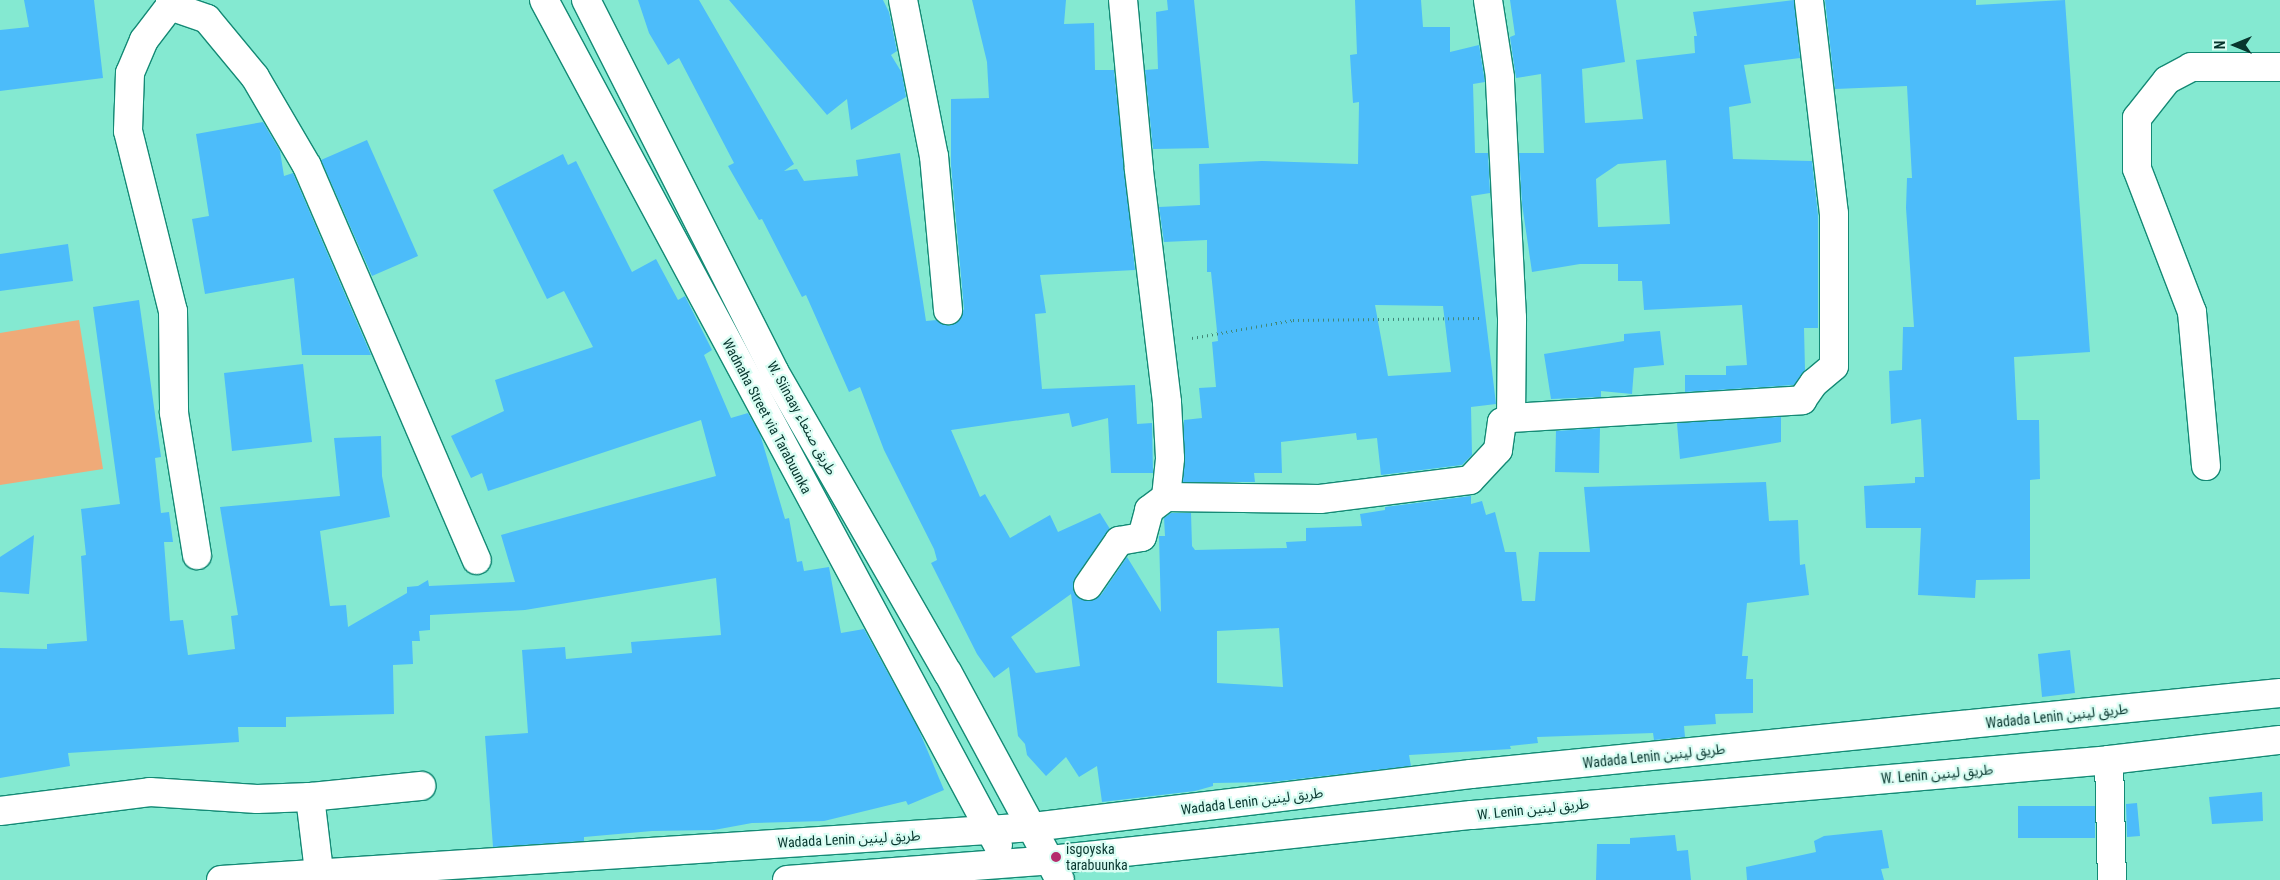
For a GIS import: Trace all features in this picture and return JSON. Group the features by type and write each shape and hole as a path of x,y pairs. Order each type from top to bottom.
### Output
{"main road":[{"name":"Wadnaha Street via Tarabuunka","path":"544,0 991,831"},
{"name":"W. Siinaay طريق صنعاء","path":"586,0 774,370 901,592 1033,827 1055,870"},
{"path":"903,0 934,156 948,310"},
{"path":"1124,0 1139,169 1161,344 1170,458 1166,497"},
{"path":"1488,0 1500,77 1512,318 1511,418"},
{"path":"1088,586 1119,542 1142,537 1149,510 1166,497 1320,499 1470,480 1498,450 1502,422 1511,418 1802,400 1814,383 1834,366 1834,214 1809,0"},
{"path":"197,555 174,412 173,311 128,131 130,73 144,40 170,3 208,19 254,77 307,166 477,560"},
{"path":"2206,466 2203,400 2192,312 2138,169 2138,118 2167,80 2191,66 2280,66"},
{"path":"864,598 901,592"},
{"name":"Wadada Lenin طريق لينين","path":"221,880 362,874 991,831 1471,774 2280,693"},
{"name":"W. Lenin طريق لينين","path":"787,880 1055,870 1472,815 2109,760 2280,740"},
{"path":"2109,760 2112,880"},
{"path":"1471,774 1472,815"},
{"path":"0,811 150,792 258,799 310,797 421,786"},
{"path":"310,797 319,876"},
{"path":"991,831 1011,871"}],"path":[{"path":"1161,344 1293,320 1512,318"}],"shaded area":[{"path":"79,320 103,469 0,485 0,333"}],"building":[{"path":"24,0 94,0 103,78 0,91 0,30 29,27"},
{"path":"638,0 699,0 794,164 784,171 797,169 804,181 858,176 856,160 900,153 926,321 937,320 949,326 957,322 964,309 951,165 951,99 989,98 987,62 972,0 1066,0 1064,24 1094,23 1095,70 1114,70 1135,270 1040,275 1046,313 1035,314 1042,389 1135,385 1137,424 1152,423 1153,473 1111,473 1108,418 1072,427 1069,413 951,430 980,497 985,494 1010,538 1050,515 1058,532 1100,513 1110,529 1075,578 1074,592 1080,599 1094,600 1101,595 1127,557 1161,612 1159,536 1165,536 1164,518 1171,513 1191,513 1192,546 1195,550 1287,548 1286,542 1306,541 1306,528 1362,526 1360,514 1385,510 1385,507 1471,496 1471,504 1482,501 1486,515 1495,512 1505,552 1516,552 1522,601 1535,601 1539,552 1590,552 1584,487 1766,482 1769,521 1798,520 1800,565 1805,564 1809,595 1747,603 1742,656 1748,656 1746,679 1753,679 1753,713 1715,714 1716,724 1684,726 1685,737 1654,740 1653,733 1537,737 1538,743 1510,746 1511,749 1409,755 1411,766 1272,782 1213,783 1213,786 1195,791 1102,802 1097,766 1079,777 1066,757 1046,776 1027,755 1025,744 1018,736 1009,667 994,678 977,654 931,563 937,560 934,549 884,450 860,387 849,392 806,295 802,297 762,219 759,220 728,166 734,163 679,58 668,65 649,33","holes":["1071,594 1080,666 1036,673 1011,637","1279,628 1283,687 1217,683 1217,631"]},
{"path":"729,0 883,0 889,12 897,51 891,55 902,73 906,97 851,130 847,99 827,115"},
{"path":"1167,0 1194,0 1209,148 1153,149 1145,70 1158,69 1156,12 1168,10"},
{"path":"1355,0 1421,0 1423,27 1450,27 1450,52 1479,45 1485,82 1473,84 1475,153 1488,153 1490,193 1471,196 1496,404 1471,407 1472,455 1462,465 1381,475 1377,438 1357,440 1356,433 1281,442 1282,473 1254,473 1255,482 1183,482 1184,420 1202,418 1199,388 1216,387 1212,342 1218,341 1211,272 1207,272 1207,240 1164,242 1159,207 1200,205 1199,164 1262,161 1358,164 1359,102 1353,103 1350,55 1357,54","holes":["1375,305 1443,306 1451,372 1388,376"]},
{"path":"1510,0 1616,0 1625,62 1582,69 1585,123 1643,119 1636,60 1695,53 1694,36 1697,36 1693,12 1794,0 1800,58 1744,65 1751,103 1729,107 1733,159 1812,161 1818,215 1818,328 1804,328 1805,370 1794,385 1685,392 1685,375 1726,375 1726,366 1747,365 1742,305 1644,310 1642,281 1618,281 1618,264 1580,264 1532,272 1522,204 1519,153 1544,153 1541,74 1516,78 1510,37 1515,35","holes":["1666,160 1670,224 1598,227 1596,179 1618,164"]},
{"path":"1825,0 1976,0 1976,5 2065,0 2090,352 2014,357 2017,420 2039,420 2040,479 2030,480 2030,579 1976,580 1975,598 1918,595 1921,528 1866,528 1864,486 1915,483 1915,477 1924,477 1921,419 1891,424 1889,371 1902,370 1903,327 1914,327 1906,208 1907,178 1912,178 1907,86 1835,89"},
{"path":"263,122 280,151 284,176 293,173 371,355 302,355 294,278 205,294 192,219 209,216 196,134"},
{"path":"367,140 418,256 372,276 321,160"},
{"path":"563,154 568,165 576,161 632,272 656,259 678,300 685,296 712,350 704,355 731,418 748,413 760,434 785,519 789,518 797,562 802,561 804,571 829,567 841,633 864,629 918,728 944,790 908,805 906,801 824,821 752,823 714,830 652,831 584,837 584,841 493,847 485,736 528,733 522,650 565,647 566,659 632,653 631,642 721,635 716,578 525,610 430,615 430,630 419,631 420,641 412,641 413,664 393,665 394,714 286,717 286,727 238,727 239,742 68,753 70,766 0,778 0,648 47,649 47,644 87,641 81,556 86,555 81,509 120,504 93,307 139,300 161,457 155,458 161,513 169,512 173,542 164,542 170,621 183,620 188,655 235,649 231,616 238,615 220,507 340,496 334,438 381,436 382,476 390,517 320,531 330,606 346,605 348,627 407,593 407,587 418,586 428,580 429,586 515,582 501,535 716,476 701,420 488,491 482,473 471,478 451,436 504,411 495,380 593,347 564,291 547,299 493,190"},
{"path":"68,244 73,281 0,291 0,254"},
{"path":"1660,331 1664,365 1634,368 1632,394 1601,391 1601,397 1551,399 1544,354 1624,341 1624,334"},
{"path":"303,364 312,442 232,451 224,373"},
{"path":"1781,417 1781,442 1680,459 1677,423"},
{"path":"1600,428 1599,473 1555,472 1556,431"},
{"path":"34,535 29,594 0,592 0,557"},
{"path":"2070,650 2075,693 2042,697 2038,654"},
{"path":"2262,792 2263,821 2212,824 2209,797"},
{"path":"2137,803 2140,836 2127,837 2126,804"},
{"path":"2018,806 2095,806 2095,838 2018,838"},
{"path":"1882,830 1889,868 1881,869 1884,880 1747,880 1746,867 1816,852 1814,841 1824,836"},
{"path":"1675,835 1677,851 1688,850 1691,880 1596,880 1597,844 1630,844 1630,838"}],"place":[{"name":"isgoyska tarabuunka","path":"1056,857"}]}
